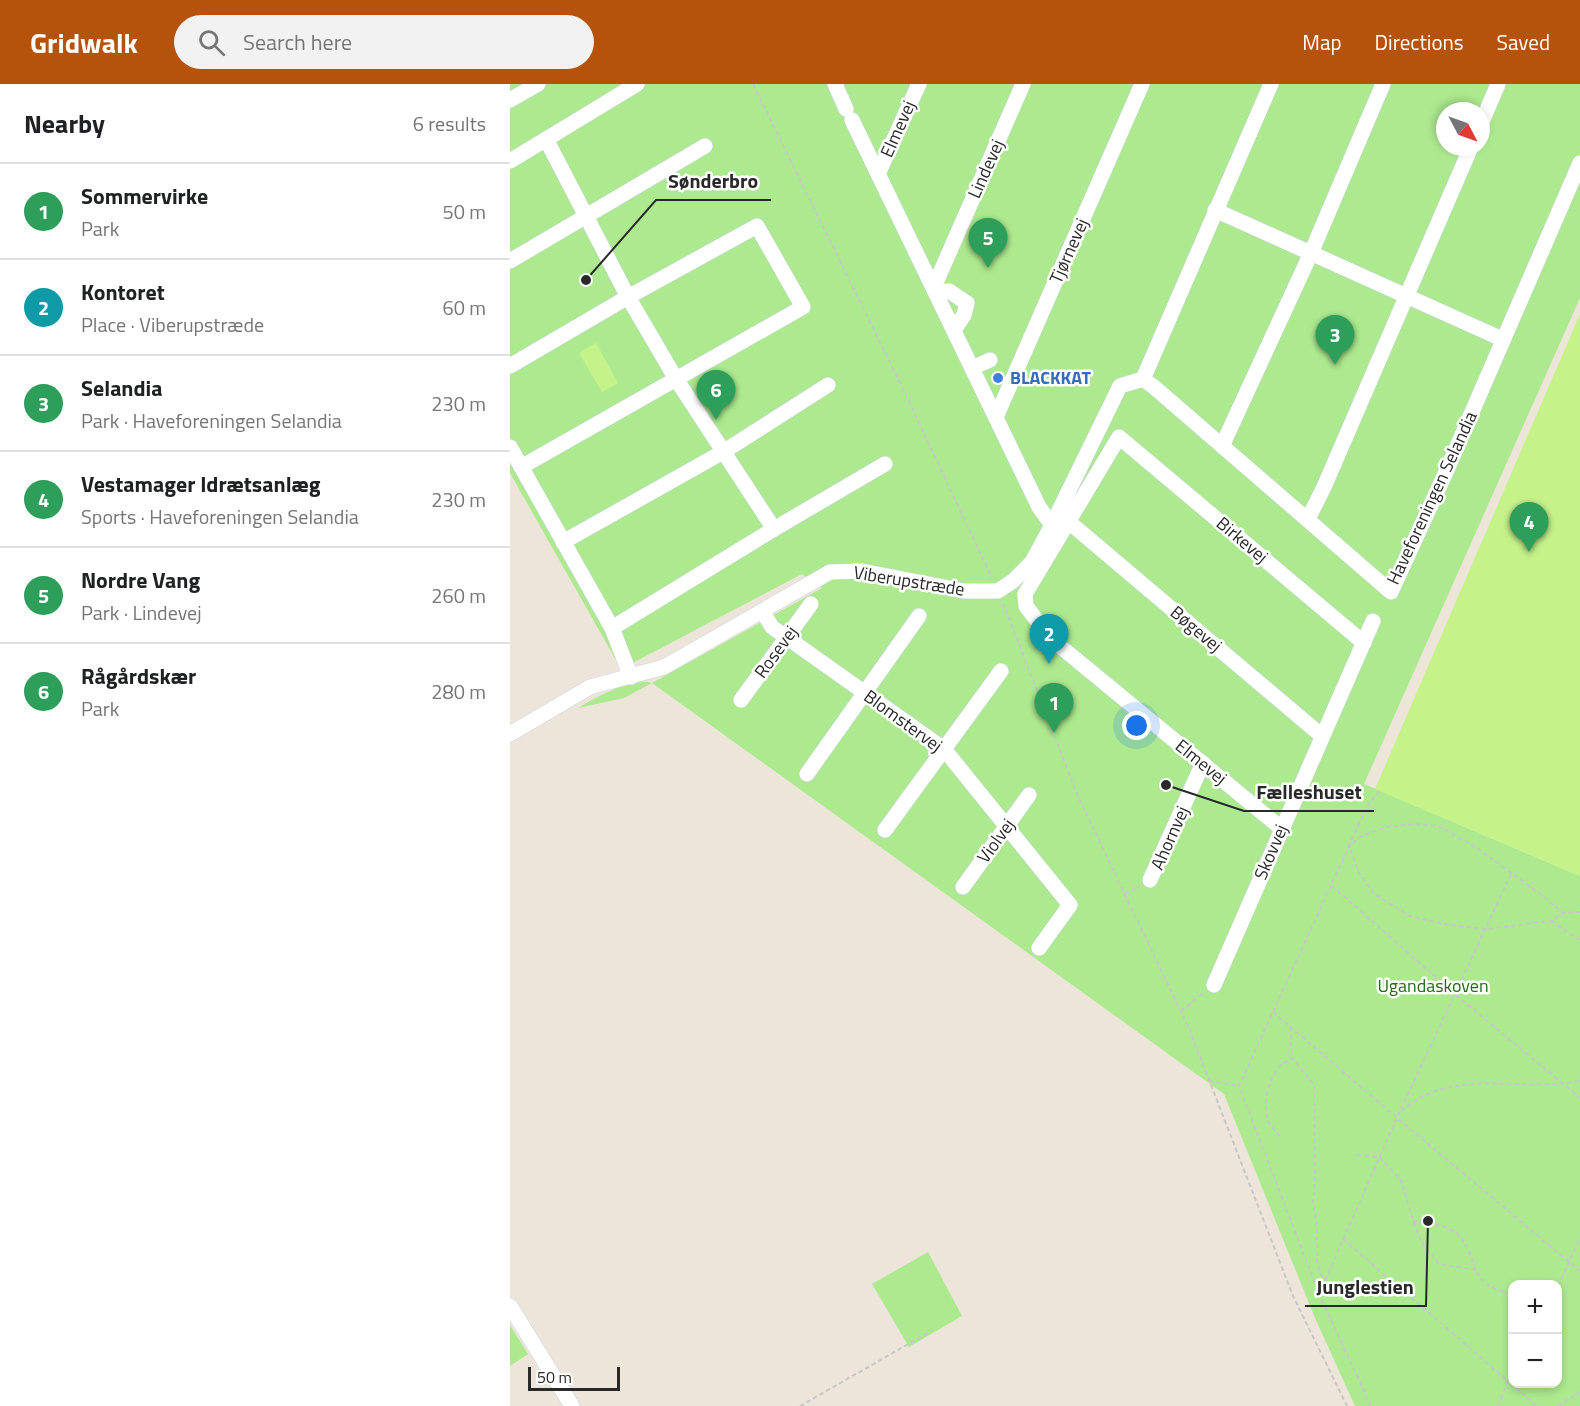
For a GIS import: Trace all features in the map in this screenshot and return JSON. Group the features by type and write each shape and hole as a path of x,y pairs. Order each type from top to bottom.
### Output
{"street":[{"path":"510,100 538,84"},
{"path":"510,161 637,84"},
{"path":"835,84 1039,507 1052,525"},
{"name":"Elmevej","path":"878,174 919,84"},
{"name":"Lindevej","path":"935,290 1023,84"},
{"name":"Tjørnevej","path":"996,417 1142,84"},
{"path":"998,591 1013,582 1032,562 1120,386 1143,379 1272,84"},
{"path":"1222,446 1311,253 1383,84"},
{"path":"1490,103 1498,84"},
{"path":"546,139 628,297 676,379 774,529"},
{"path":"510,261 705,146"},
{"path":"1308,519 1324,487 1467,156"},
{"name":"Haveforeningen Selandia","path":"1143,379 1391,592 1446,472 1580,163"},
{"path":"1215,210 1502,339"},
{"path":"510,366 628,297 757,226 803,307 521,467"},
{"path":"935,290 950,291 967,303 964,315 954,330"},
{"path":"972,368 990,360"},
{"path":"563,542 723,452 828,385"},
{"name":"Birkevej","path":"1069,522 1119,437 1364,643"},
{"path":"510,447 612,628 631,677"},
{"path":"612,628 885,464"},
{"path":"1013,582 1025,594 1069,522"},
{"name":"Bøgevej","path":"1069,522 1322,736"},
{"name":"Viberupstræde","path":"510,734 590,687 664,667 830,572 862,571 964,591 998,591"},
{"name":"Elmevej","path":"1025,594 1026,606 1050,639 1281,828"},
{"name":"Rosevej","path":"741,700 811,604"},
{"name":"Blomstervej","path":"762,612 772,627 944,750 1070,905 1039,948"},
{"path":"807,774 919,616"},
{"name":"Skovvej","path":"1214,985 1373,621"},
{"path":"885,830 1001,671"},
{"name":"Ahornvej","path":"1150,880 1203,763"},
{"name":"Violvej","path":"963,887 1029,795"},
{"path":"510,1306 572,1406"}],"path":[{"path":"753,84 897,376 998,591 1077,795 1180,1012 1293,1296 1347,1406"},
{"path":"1371,1406 1318,1294 1239,1086 1366,806 1379,791"},
{"path":"1349,846 1363,835 1387,827 1414,824 1438,826 1474,846 1539,892 1563,913"},
{"path":"1349,846 1358,871 1374,894 1410,916 1443,924 1485,929 1551,921 1563,913 1580,912"},
{"path":"1318,1294 1396,1118 1512,873"},
{"path":"1331,885 1455,994 1580,1098"},
{"path":"1551,921 1580,940"},
{"path":"1180,1012 1214,985"},
{"path":"1273,1012 1580,1271"},
{"path":"1290,1027 1292,1058 1314,1085 1313,1203 1317,1228 1317,1260 1320,1273 1325,1280"},
{"path":"1280,1136 1269,1123 1266,1109 1267,1095 1280,1065 1292,1058"},
{"path":"1209,1081 1239,1086"},
{"path":"1399,1113 1426,1093 1463,1084 1580,1081"},
{"path":"1357,1155 1379,1157 1401,1179 1422,1243 1438,1264 1476,1270"},
{"path":"1413,1221 1451,1230 1464,1242 1484,1284 1497,1291 1508,1292"},
{"path":"1560,1280 1580,1238"},
{"path":"1343,1239 1508,1381 1498,1406"},
{"path":"800,1406 933,1330"},
{"path":"1516,1388 1536,1406"},
{"path":"1558,1406 1580,1392"}],"green space":[{"name":"Ugandaskoven","path":"510,84 1580,84 1580,298 1364,784 1580,876 1580,1406 1355,1406 1315,1318 1224,1094 652,683 822,588 802,574 621,669 510,473"},
{"path":"1580,314 1580,876 1375,789"},
{"path":"596,343 618,383 602,392 579,353"},
{"path":"644,682 652,683 624,698 578,708 614,689"},
{"path":"928,1252 962,1316 909,1347 872,1284"},
{"path":"510,1325 528,1354 510,1366"}],"place":[{"name":"Nordre Vang","path":"988,268"},
{"name":"Sønderbro","path":"586,280"},
{"name":"Selandia","path":"1335,365"},
{"name":"BLACKKAT","path":"998,378"},
{"name":"Rågårdskær","path":"716,420"},
{"name":"Vestamager Idrætsanlæg","path":"1529,552"},
{"name":"Kontoret","path":"1049,664"},
{"name":"Sommervirke","path":"1054,733"},
{"name":"Fælleshuset","path":"1166,785"},
{"name":"Junglestien","path":"1428,1221"}]}
